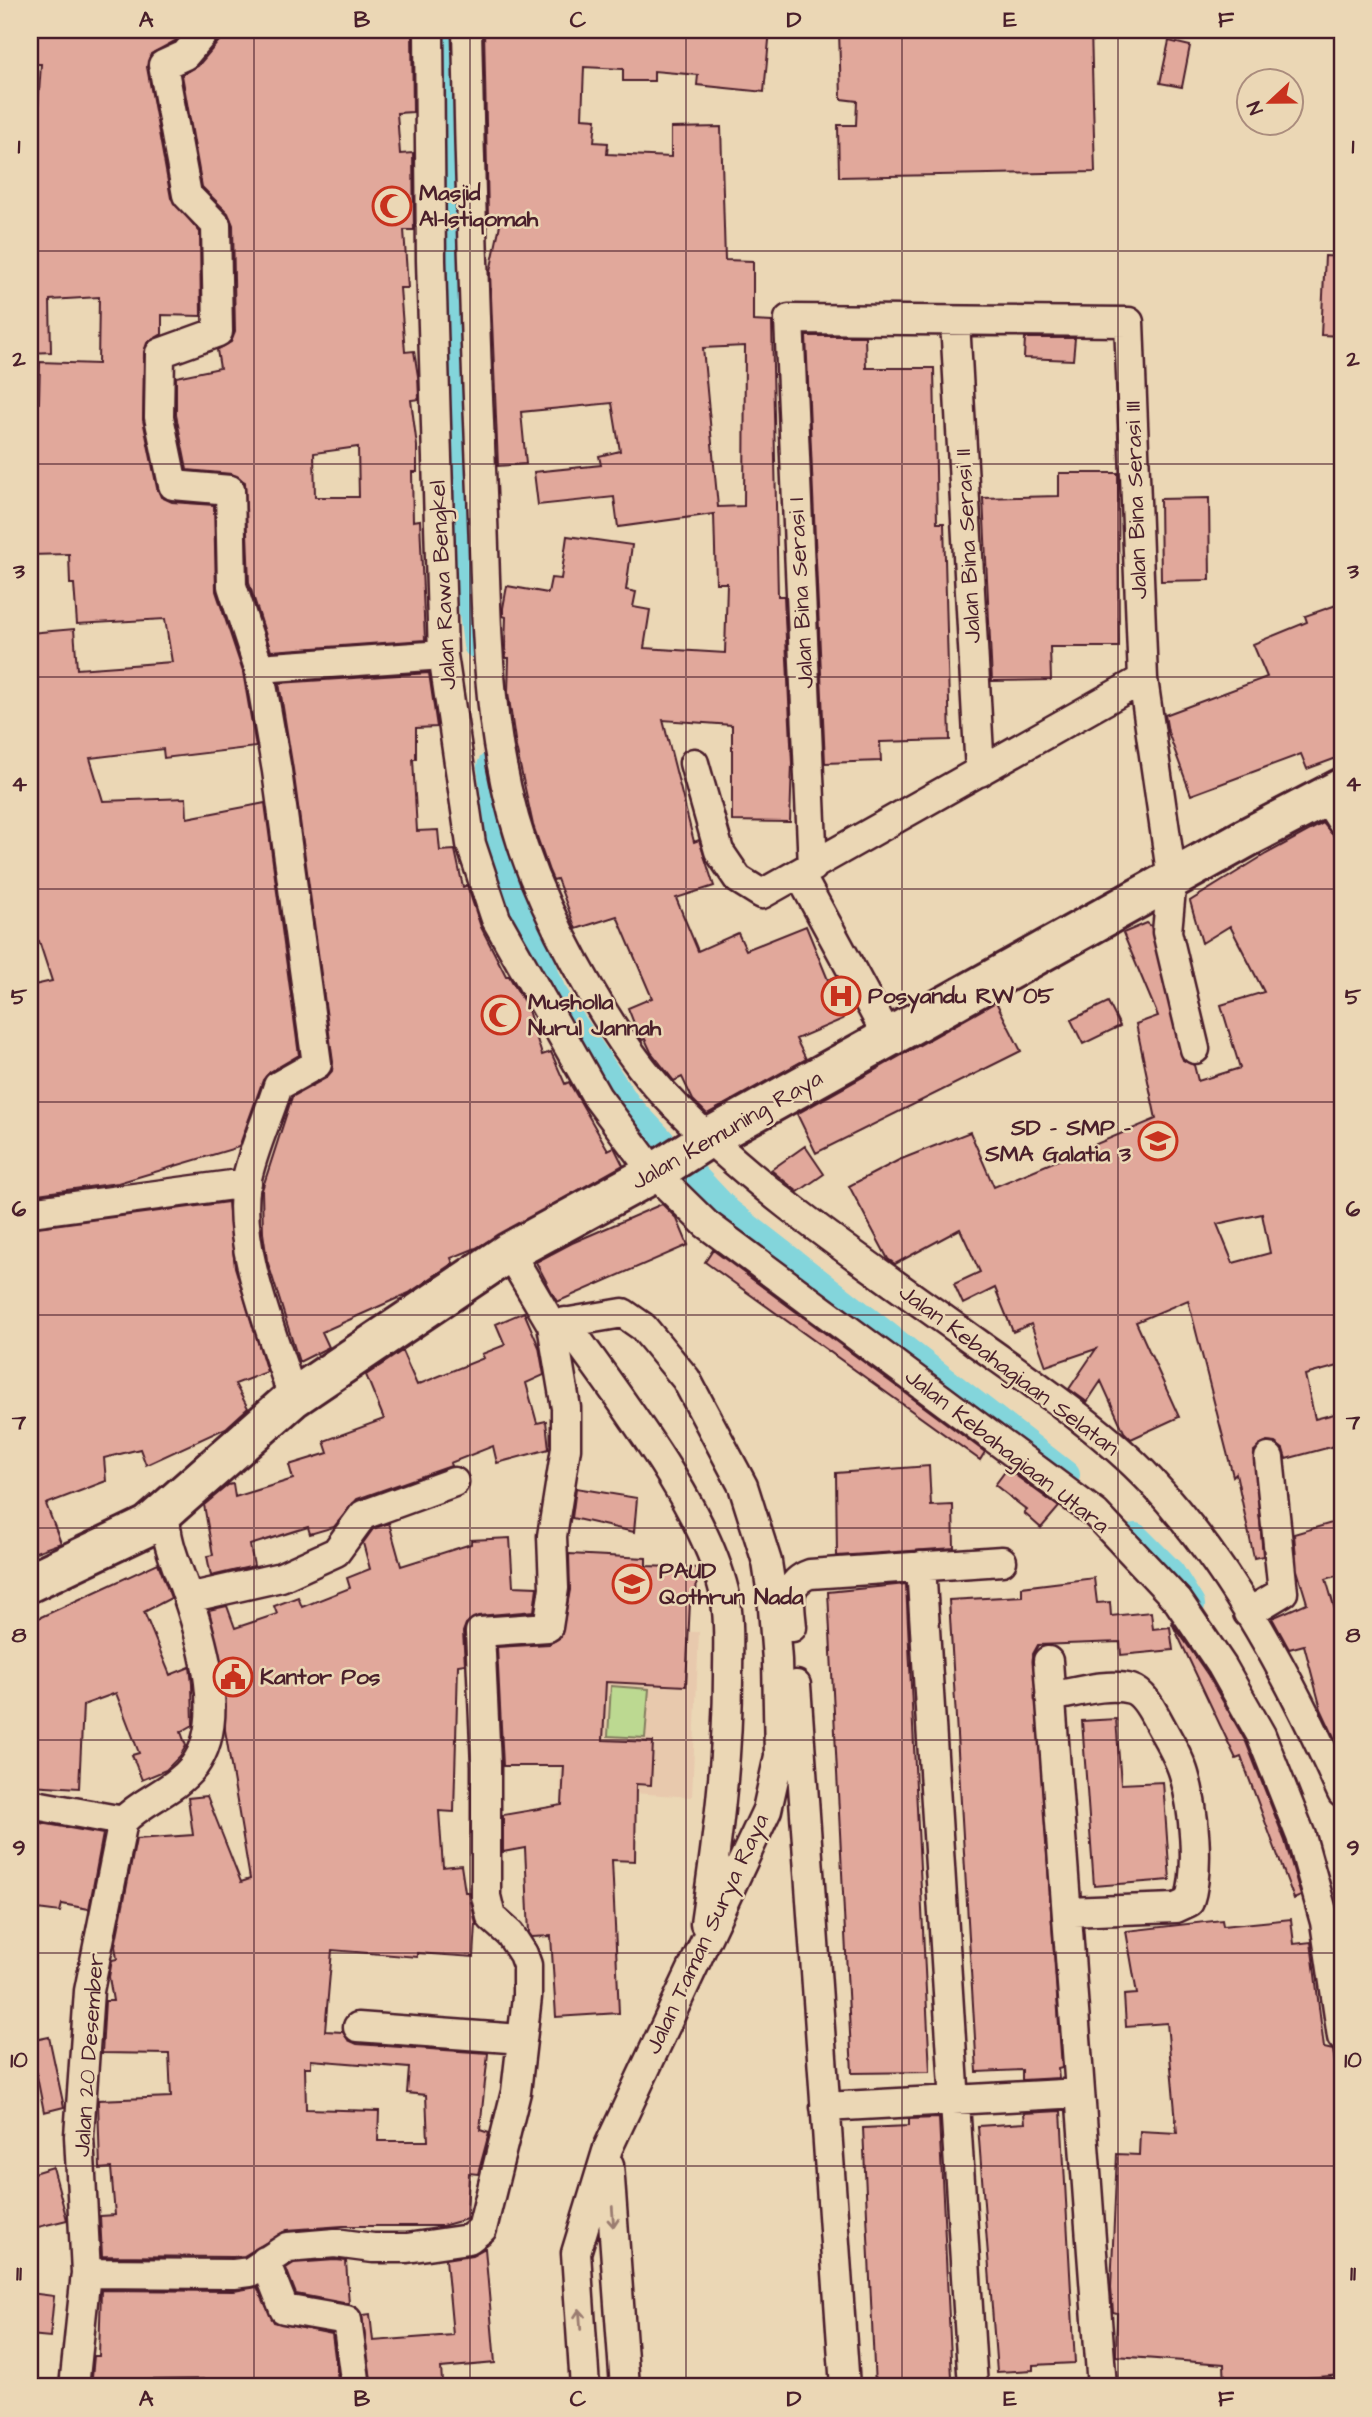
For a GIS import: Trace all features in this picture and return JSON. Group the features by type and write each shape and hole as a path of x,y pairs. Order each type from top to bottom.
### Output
{"street":[{"path":"206,30 186,55 163,65 187,195 216,225 218,332 160,353 159,417 173,485 230,490 232,586 259,667 277,771 317,1064 278,1086 247,1182 245,1203 251,1264 293,1398"},
{"name":"Jalan Rawa Bengkel","path":"429,30 491,705 503,784 535,879 590,985 616,1030 703,1142"},
{"name":"Jalan Rawa Bengkel","path":"467,30 451,261 443,655 471,844 496,919 597,1097 658,1171"},
{"name":"Jalan Bina Serasi I","path":"807,871 789,319 955,321"},
{"name":"Jalan Bina Serasi III","path":"955,321 1129,322 1143,679 1172,879 1167,932 1195,1049"},
{"name":"Jalan Bina Serasi II","path":"955,321 980,772"},
{"path":"259,667 443,655"},
{"path":"694,763 719,851 738,879 762,894 1143,679"},
{"name":"Jalan Kemuning Raya","path":"30,1581 150,1524 293,1398 509,1252 658,1171 703,1142 1172,879 1337,802"},
{"path":"807,871 888,1037"},
{"name":"Jalan Kebahagiaan Selatan","path":"703,1142 795,1213 1061,1403 1149,1478 1223,1569 1304,1709 1342,1793"},
{"name":"Jalan Kebahagiaan Utara","path":"658,1171 706,1224 1096,1514 1178,1601 1222,1666 1261,1735 1301,1836 1325,1922 1341,2023"},
{"path":"30,1212 247,1182"},
{"path":"509,1252 558,1324 641,1430 706,1543 724,1592 728,1649 728,1736 701,1956"},
{"name":"Jalan Taman Surya Raya","path":"558,1324 623,1313 643,1326 686,1379 743,1486 767,1562 778,1660 779,1756 767,1810 701,1956 638,2080 608,2148 576,2253 585,2387"},
{"path":"86,2273 234,2274 250,2272 288,2247 335,2243 373,2248 407,2248 469,2239 479,2234 516,2092 527,1997 527,1965 510,1934 491,1917 486,1896 486,1765 480,1632 548,1627 554,1588 552,1536 566,1448 566,1408 558,1324"},
{"path":"1248,1613 1283,1592 1269,1458"},
{"path":"188,1598 281,1577 336,1552 363,1515 454,1482"},
{"path":"30,1804 123,1821 181,1781 196,1762 206,1735 212,1704 203,1649 167,1536 150,1524"},
{"path":"845,2387 789,1595 795,1581 810,1574 1002,1561"},
{"path":"921,1566 973,2387"},
{"path":"1048,1661 1102,2387"},
{"path":"1051,1696 1106,1689 1130,1689 1138,1693 1154,1714 1184,1774 1193,1837 1194,1887 1189,1902 1176,1908 1067,1912"},
{"name":"Jalan 20 Desember","path":"74,2387 86,2273 79,2136 89,1991 123,1821"},
{"path":"358,2026 522,2039"},
{"path":"825,2107 1080,2093"},
{"name":"Jalan Taman Surya Raya","path":"608,2148 625,2387"},
{"path":"265,2261 284,2309 347,2320 356,2387"}],"shaded area":[{"path":"565,1628 699,1632 692,1797 560,1788"}],"green space":[{"path":"611,1686 649,1689 645,1738 608,1736"}],"building":[{"path":"30,30 185,30 175,41 151,54 147,67 171,198 200,232 201,316 162,315 162,334 147,343 144,352 143,420 161,497 172,502 214,505 216,591 243,672 256,747 164,758 163,749 90,758 103,801 186,798 187,818 265,803 299,1055 270,1072 263,1080 239,1147 118,1183 30,1195 30,986 52,981 39,941 30,943 30,633 74,629 77,669 172,662 165,619 77,624 74,584 70,584 69,554 30,555 30,402 39,403 40,362 98,364 99,297 50,300 51,352 30,353 30,151 35,151 41,64 30,64"},
{"path":"222,30 412,30 413,112 397,113 400,154 413,153 414,230 404,230 408,288 400,288 405,352 414,351 418,376 419,399 411,400 417,446 417,472 412,472 413,521 420,520 425,640 271,651 249,583 245,482 232,474 187,470 176,415 176,377 220,368 217,350 231,342 235,332 233,225 228,213 202,187 182,75 198,66 219,41","holes":["358,447 359,497 315,497 314,453"]},
{"path":"484,30 770,30 764,92 697,85 698,75 654,71 654,81 623,81 623,69 584,67 582,118 596,119 594,142 608,143 607,154 671,157 671,128 721,127 725,260 753,261 753,321 772,322 778,596 784,596 792,764 790,822 732,821 732,725 663,720 694,842 699,840 714,886 676,898 698,951 738,933 746,950 806,926 828,980 836,977 849,1000 838,1005 843,1019 796,1039 806,1059 707,1114 693,1100 682,1077 674,1081 651,1052 645,1039 642,1040 639,1036 628,1008 652,998 617,916 576,929 557,879 553,880 549,871 533,825 516,747 508,692 509,658 506,658 506,617 503,616 503,608 507,586 548,593 551,578 561,579 567,536 632,545 626,590 636,592 633,607 650,610 644,648 725,653 727,583 716,583 714,514 618,527 614,497 538,505 534,472 601,465 599,456 620,451 612,403 521,412 526,464 498,466 490,272 502,215 488,217","holes":["745,346 744,506 718,507 703,348"]},
{"path":"839,30 1091,30 1095,172 839,177 838,125 856,125 857,101 841,99"},
{"path":"1169,41 1190,46 1182,87 1160,83"},
{"path":"1325,256 1342,257 1342,336 1321,335"},
{"path":"806,336 865,336 866,368 934,368 937,523 944,523 950,740 880,742 881,761 825,763"},
{"path":"1025,338 1075,338 1073,360 1024,358"},
{"path":"1059,473 1118,473 1119,647 1050,647 1051,680 992,681 983,498 1059,496"},
{"path":"1209,498 1210,580 1161,581 1160,499"},
{"path":"1342,603 1342,756 1307,769 1301,754 1191,795 1168,732 1165,715 1267,677 1253,644 1307,622 1305,616"},
{"path":"429,673 437,727 416,728 416,759 413,759 417,831 438,830 440,851 455,850 463,887 467,885 481,927 506,976 509,976 527,1007 542,1055 551,1052 565,1084 569,1082 608,1150 614,1147 623,1165 476,1248 451,1258 453,1263 409,1293 322,1332 329,1347 299,1362 267,1260 262,1190 292,1097 326,1078 332,1071 333,1062 279,683"},
{"path":"1323,823 1334,836 1342,839 1342,991 1335,993 1342,1016 1342,1365 1305,1375 1315,1419 1342,1412 1342,1444 1286,1459 1283,1449 1275,1443 1267,1442 1254,1451 1263,1556 1254,1558 1236,1473 1233,1476 1188,1300 1136,1322 1179,1417 1131,1439 1124,1432 1101,1381 1087,1402 1069,1389 1096,1349 1046,1366 1031,1324 1013,1332 995,1288 963,1304 954,1284 980,1272 960,1229 895,1264 888,1259 849,1186 899,1160 970,1132 994,1187 1156,1119 1136,1024 1158,1016 1123,933 1147,923 1151,926 1183,1060 1194,1065 1198,1081 1240,1068 1221,1005 1264,992 1230,926 1202,943 1190,901","holes":["1262,1214 1270,1253 1233,1263 1217,1224"]},
{"path":"996,1002 1021,1051 816,1153 797,1114"},
{"path":"1108,1002 1120,1026 1083,1044 1071,1020"},
{"path":"805,1146 824,1174 798,1192 771,1170"},
{"path":"228,1202 235,1267 267,1372 235,1384 248,1408 226,1428 146,1465 140,1449 104,1458 106,1481 46,1504 61,1543 30,1554 30,1228"},
{"path":"662,1204 677,1219 688,1245 557,1302 536,1262 572,1243"},
{"path":"713,1250 985,1452 980,1460 705,1262"},
{"path":"524,1312 539,1347 544,1375 526,1383 537,1423 546,1421 549,1449 497,1463 493,1446 450,1463 451,1466 357,1499 334,1527 310,1534 308,1527 250,1545 254,1566 211,1576 207,1556 213,1555 204,1505 228,1485 233,1484 235,1497 293,1479 289,1465 328,1453 324,1441 384,1419 366,1375 402,1351 417,1385 484,1358 482,1354 505,1345 496,1324"},
{"path":"929,1466 931,1506 953,1505 954,1548 837,1556 836,1473"},
{"path":"1007,1469 1059,1507 1041,1528 1024,1513 1027,1510 995,1485"},
{"path":"576,1488 637,1498 634,1532 572,1518"},
{"path":"1342,1520 1342,1574 1326,1579 1342,1634 1342,1754 1321,1709 1304,1645 1289,1649 1272,1618 1307,1603 1297,1570 1294,1534"},
{"path":"389,1523 401,1566 471,1544 471,1540 510,1538 513,1586 537,1587 534,1611 478,1616 466,1624 463,1632 465,1664 458,1665 454,1812 439,1811 443,1867 461,1865 465,1892 469,1892 476,1924 474,1957 417,1953 417,1957 332,1950 325,2031 343,2032 348,2040 357,2044 488,2053 480,2130 489,2133 478,2174 469,2173 467,2219 442,2226 343,2226 287,2230 244,2256 102,2256 100,2216 115,2215 111,2168 100,2169 98,2100 171,2097 169,2054 102,2053 105,2001 113,2001 109,1977 112,1960 117,1959 115,1946 136,1839 193,1835 188,1798 207,1796 241,1882 250,1879 225,1730 225,1679 209,1610 227,1606 235,1628 277,1614 274,1606 298,1597 302,1607 350,1588 347,1578 370,1569 363,1543 373,1529","holes":["311,2060 409,2068 407,2093 426,2095 428,2141 378,2141 379,2111 306,2109 305,2067 311,2067"]},
{"path":"569,1554 646,1558 646,1566 697,1568 696,1602 690,1602 686,1686 606,1682 603,1740 653,1742 651,1785 636,1784 635,1861 612,1860 619,2013 556,2017 551,1936 532,1937 529,1933 525,1848 503,1852 503,1815 562,1805 564,1766 503,1766 497,1647 549,1644 561,1637 570,1590"},
{"path":"158,1563 171,1598 144,1612 170,1675 190,1667 193,1725 181,1732 186,1746 166,1770 142,1780 132,1755 139,1753 116,1693 83,1705 79,1788 30,1785 30,1622"},
{"path":"1094,1578 1097,1603 1110,1602 1111,1616 1151,1612 1153,1629 1170,1627 1173,1650 1121,1655 1120,1642 1038,1645 1033,1654 1062,2068 1058,2069 1059,2078 1022,2080 1022,2070 977,2072 949,1600 1022,1596 1022,1587"},
{"path":"906,1584 930,2072 852,2073 828,1592"},
{"path":"1171,1621 1208,1675 1246,1742 1285,1841 1301,1896 1294,1899 1241,1757 1236,1759"},
{"path":"1116,1719 1121,1784 1163,1782 1170,1880 1094,1886 1082,1721"},
{"path":"30,1821 103,1834 89,1909 62,1904 60,1912 30,1908"},
{"path":"1291,1919 1294,1944 1311,1942 1324,2048 1333,2050 1340,2092 1342,2375 1307,2378 1308,2386 1225,2387 1224,2364 1116,2356 1117,2313 1113,2312 1111,2288 1117,2154 1139,2155 1140,2131 1177,2133 1167,2023 1126,2026 1124,1995 1137,1994 1126,1931 1222,1920 1223,1926"},
{"path":"49,2037 64,2107 44,2112 30,2041"},
{"path":"1061,2111 1075,2363 1033,2365 1033,2370 997,2372 978,2126 1025,2123 1024,2113"},
{"path":"939,2118 952,2378 910,2380 911,2387 875,2387 863,2128 909,2126 909,2119"},
{"path":"53,2167 67,2220 30,2229 30,2174"},
{"path":"485,2248 495,2363 441,2368 442,2381 372,2387 362,2315 370,2314 373,2341 453,2335 446,2259 472,2255"},
{"path":"346,2261 349,2304 296,2294 286,2268 294,2263"},
{"path":"257,2287 274,2322 332,2334 339,2387 214,2387 214,2379 142,2380 142,2387 91,2387 94,2356 99,2356 101,2290 234,2291"},
{"path":"30,2293 54,2296 50,2337 30,2335"}],"waterway":[{"path":"448,30 466,554 477,645"},
{"path":"491,766 503,860 552,992 627,1105 728,1212 1066,1475"},
{"path":"1135,1537 1171,1573 1191,1605"}],"place":[{"name":"Masjid Al-Istiqomah","path":"392,206"},
{"name":"Posyandu RW 05","path":"841,996"},
{"name":"Musholla Nurul Jannah","path":"501,1015"},
{"name":"SD - SMP - SMA Galatia 3","path":"1158,1141"},
{"name":"PAUD Qothrun Nada","path":"632,1584"},
{"name":"Kantor Pos","path":"233,1677"}]}
